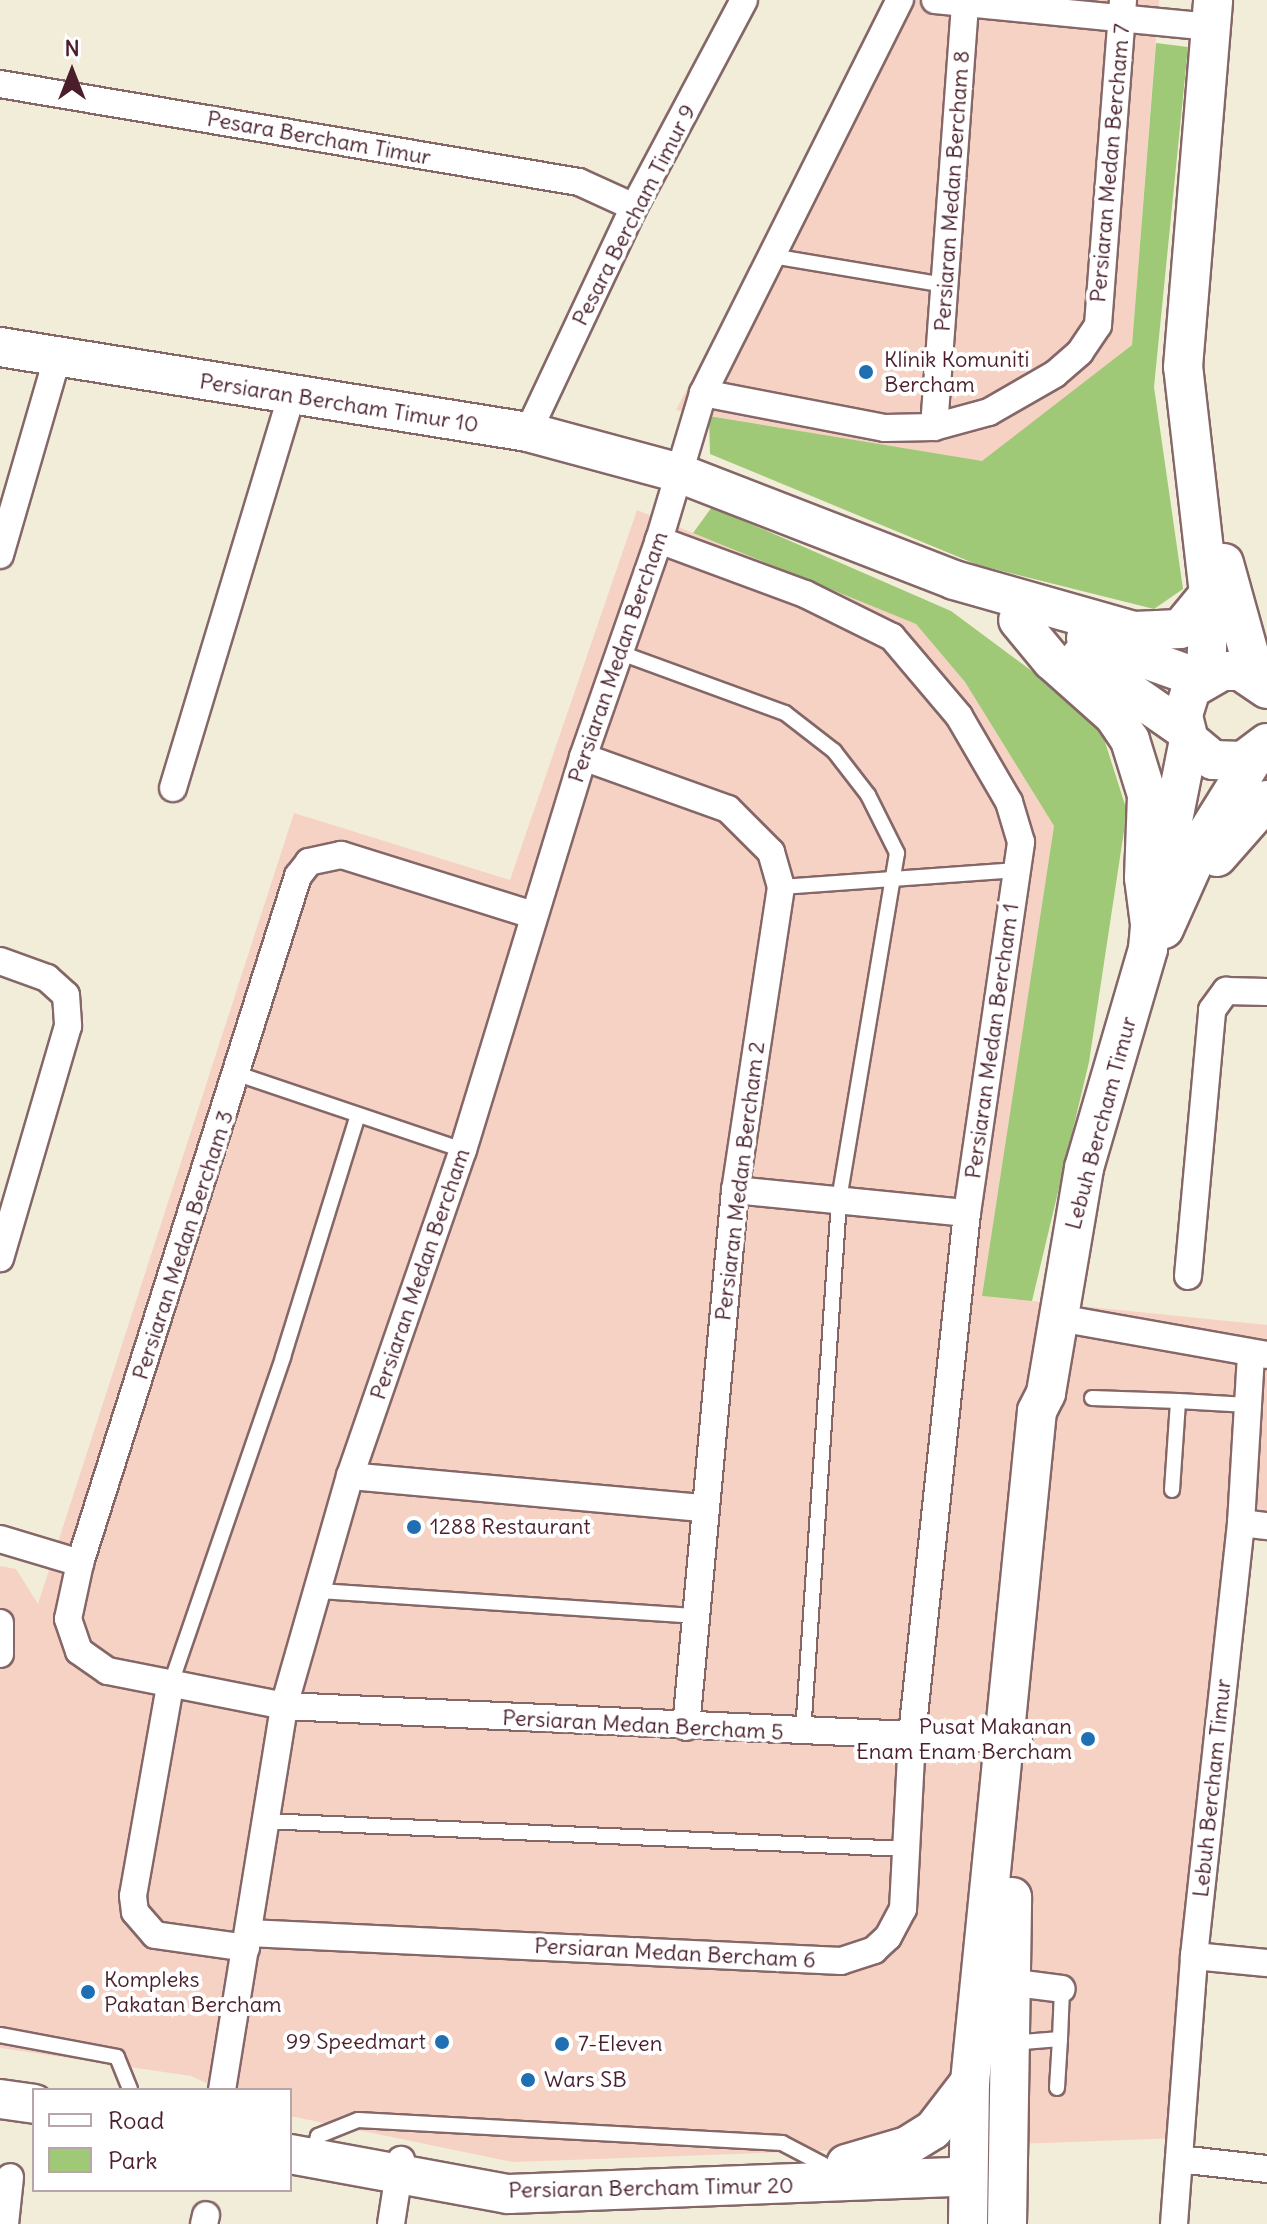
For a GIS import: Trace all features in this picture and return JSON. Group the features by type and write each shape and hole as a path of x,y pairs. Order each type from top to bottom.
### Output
{"street":[{"name":"Pesara Bercham Timur 9","path":"528,432 634,207 744,0"},
{"name":"Persiaran Medan Bercham","path":"222,2088 263,1821 284,1706 350,1476 463,1150 583,757 659,540 676,472 703,393 900,0"},
{"path":"935,0 1212,13 1183,367 1195,456 1212,502 1219,593 1204,678 1185,702 1187,735 1154,934"},
{"name":"Persiaran Medan Bercham 8","path":"934,427 965,3"},
{"name":"Persiaran Medan Bercham 7","path":"703,393 885,428 934,427 989,412 1055,374 1080,352 1098,325 1122,9"},
{"name":"Pesara Bercham Timur","path":"0,84 579,182 634,207"},
{"name":"Persiaran Bercham Timur 10","path":"0,347 528,432 676,472 954,580 1013,609"},
{"path":"0,555 58,356"},
{"path":"173,788 291,396"},
{"name":"Persiaran Medan Bercham 1","path":"659,540 805,594 892,637 959,716 995,776 1017,821 1017,870 967,1213 912,1735"},
{"path":"1013,609 1153,634 1180,629 1219,593"},
{"path":"1219,593 1267,630"},
{"path":"1219,593 1264,686"},
{"path":"1013,609 1093,642 1204,678 1240,671 1264,686"},
{"path":"1013,609 1187,735 1213,760 1243,761 1264,747"},
{"path":"1013,609 1052,661 1114,716 1130,740 1147,795 1144,878 1154,934"},
{"path":"1154,934 1207,833 1264,747"},
{"name":"Persiaran Medan Bercham 2","path":"583,757 728,809 771,852 781,887 735,1190 703,1508 686,1727"},
{"path":"1154,934 1225,845 1267,800"},
{"name":"Persiaran Medan Bercham 3","path":"284,1706 170,1686 108,1671 79,1651 68,1619 80,1563 238,1074 298,876 309,862 341,855 533,915"},
{"name":"Lebuh Bercham Timur","path":"968,2224 972,2166 970,2082 1052,1410 1046,1393 1084,1168 1154,934"},
{"path":"0,961 47,978 66,995 68,1026 1,1242"},
{"path":"1188,1276 1212,1010 1226,991 1267,992"},
{"path":"735,1190 967,1213"},
{"path":"1059,1318 1259,1354"},
{"name":"Lebuh Bercham Timur","path":"1174,2224 1194,1956 1254,1525 1248,1405 1259,1354"},
{"path":"350,1476 703,1508"},
{"path":"0,1539 80,1563"},
{"path":"0,1623 0,1654"},
{"name":"Persiaran Medan Bercham 6","path":"170,1686 133,1896 135,1912 155,1935 247,1941 841,1961 874,1950 897,1925 906,1849 912,1735"},
{"name":"Persiaran Medan Bercham 5","path":"284,1706 803,1733 1012,1739"},
{"name":"Lebuh Bercham Timur","path":"1007,2224 1006,2043 1012,1739"},
{"path":"1194,1956 1267,1963"},
{"path":"1008,1982 1062,1989"},
{"path":"990,2224 987,2176 972,2166 998,2053 1006,2043"},
{"path":"842,2170 907,2146 933,2130 970,2082"},
{"path":"0,2099 32,2104"},
{"name":"Persiaran Bercham Timur 20","path":"302,2149 400,2165 508,2194 842,2170 972,2166"},
{"path":"1179,2159 1267,2169"},
{"path":"391,2224 400,2165"},
{"path":"842,2170 925,2192 953,2224"},
{"path":"5,2224 10,2177"}],"lane":[{"path":"772,256 945,285"},
{"path":"618,652 785,713 834,751 889,830 897,853 896,879 839,1201 803,1733"},
{"path":"781,887 1017,870"},
{"path":"238,1074 463,1150"},
{"path":"170,1686 283,1357 358,1115"},
{"path":"1092,1398 1248,1405"},
{"path":"1172,1490 1178,1401"},
{"path":"319,1591 694,1616"},
{"path":"263,1821 906,1849"},
{"path":"1057,2088 1062,1989"},
{"path":"0,2035 117,2057 129,2088"},
{"path":"1006,2043 1060,2039"},
{"path":"302,2149 340,2123 358,2120 782,2143 842,2170"}],"shaded area":[{"path":"890,0 1159,0 1132,345 982,462 676,410"},
{"path":"637,510 916,624 965,682 1054,826 982,1296 1267,1325 1267,1524 1241,1521 1181,2138 513,2162 292,2116 292,2088 218,2088 191,2076 0,2048 0,1566 16,1569 38,1604 294,813 510,880"}],"green space":[{"path":"1156,43 1188,47 1154,387 1183,589 1154,609 978,565 710,454 709,416 982,461 1132,345"},
{"path":"712,507 951,611 1098,720 1127,811 1089,1062 1032,1301 982,1296 1054,826 965,682 916,624 693,533"}],"place":[{"name":"Klinik Komuniti Bercham","path":"866,372"},
{"name":"1288 Restaurant","path":"414,1527"},
{"name":"Pusat Makanan Enam Enam Bercham","path":"1088,1739"},
{"name":"Kompleks Pakatan Bercham","path":"88,1992"},
{"name":"99 Speedmart","path":"442,2042"},
{"name":"7-Eleven","path":"562,2044"},
{"name":"Wars SB","path":"528,2080"}]}
